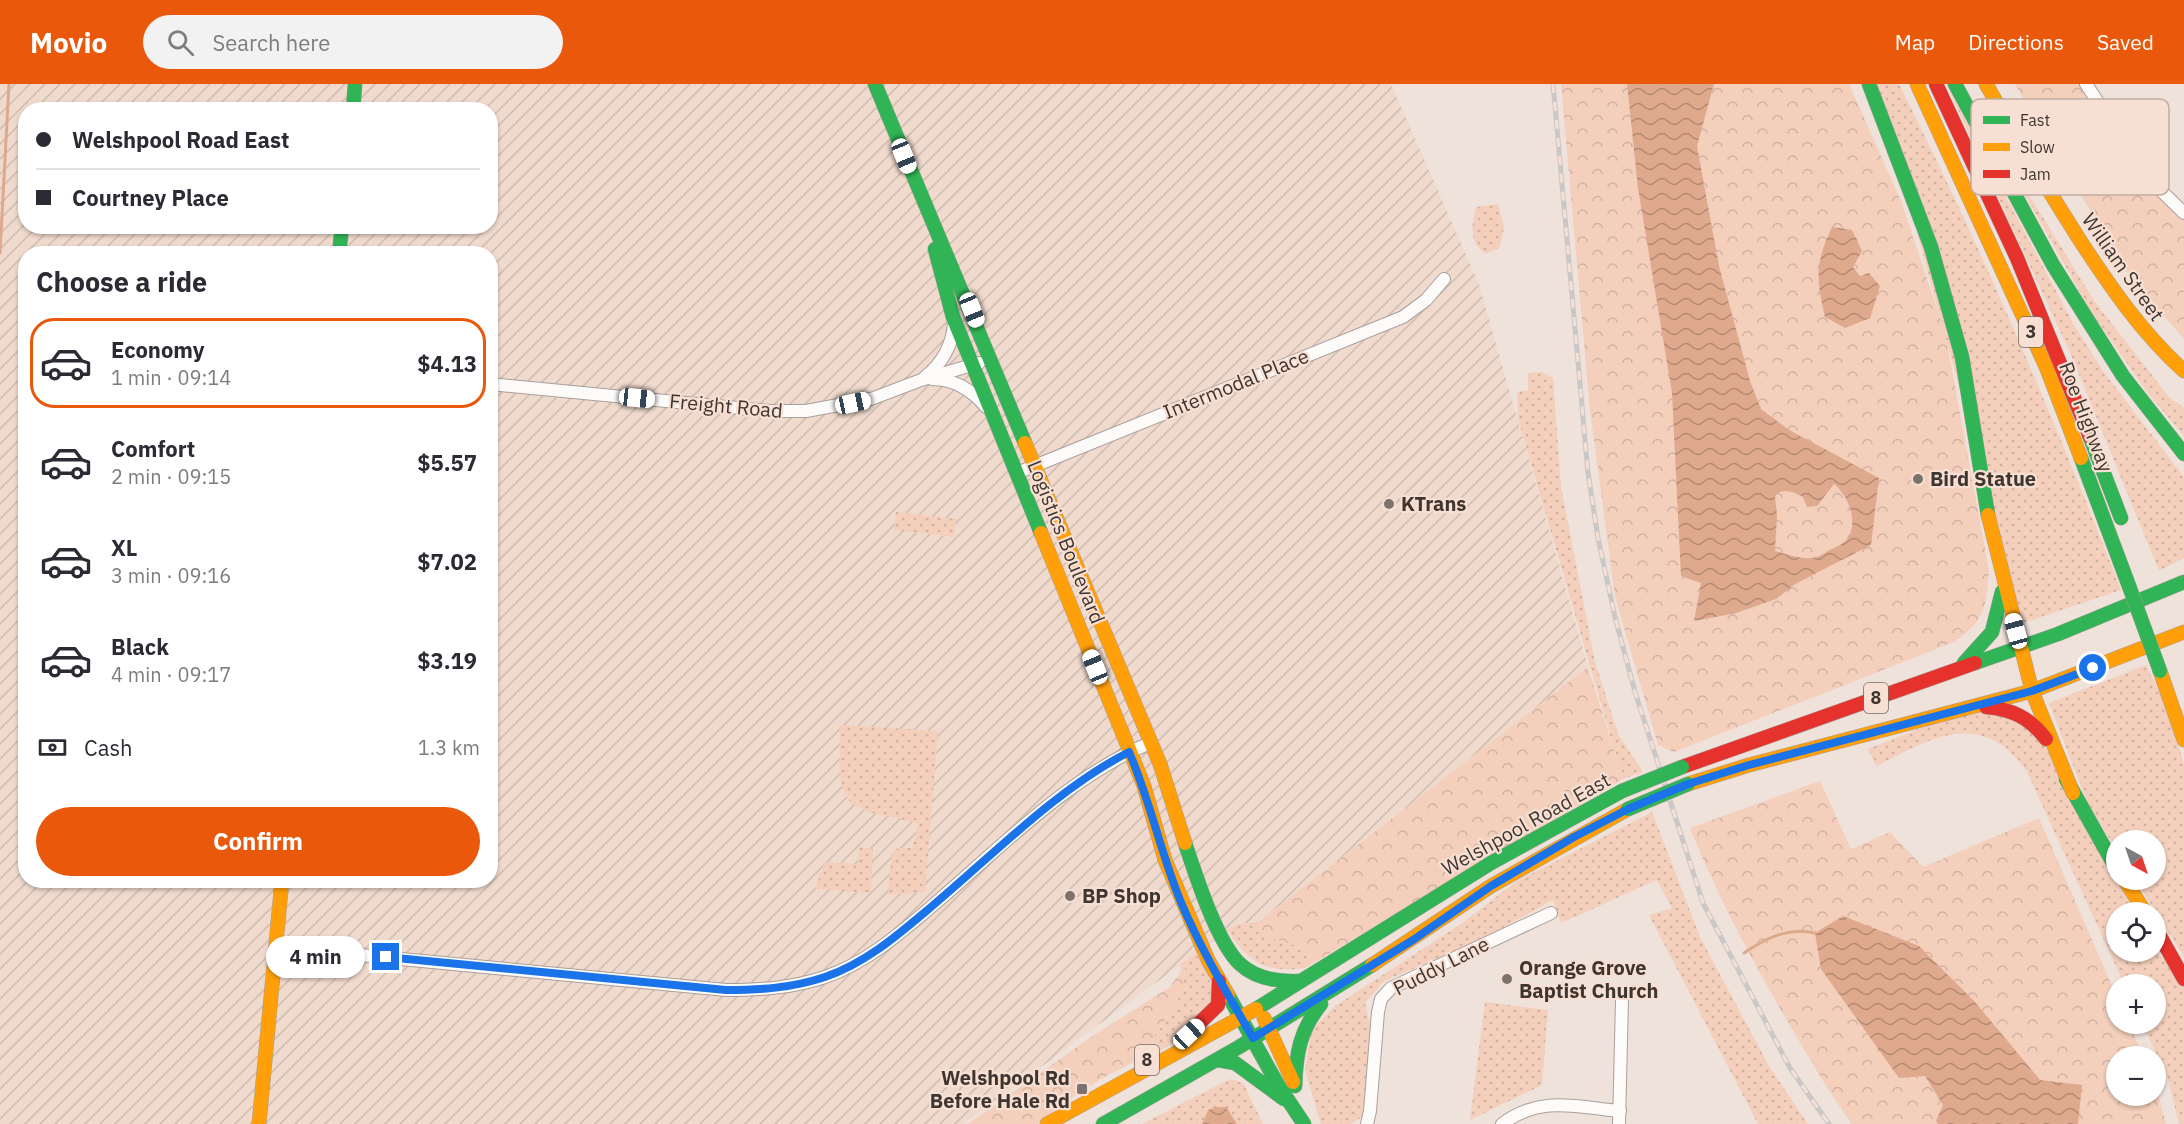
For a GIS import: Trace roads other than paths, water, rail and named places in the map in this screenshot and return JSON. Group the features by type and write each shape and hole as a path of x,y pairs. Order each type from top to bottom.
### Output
{"main road":[{"path":"354,102 355,84"},
{"name":"Logistics Boulevard","path":"875,84 1160,764 1177,823 1203,897 1237,961 1262,978 1277,981 1306,980"},
{"path":"1869,84 1931,247 1962,357 1984,501 2003,583 2032,691 2073,793"},
{"name":"Roe Highway","path":"1917,84 2047,369 2184,740"},
{"name":"Roe Highway","path":"1936,84 1971,159"},
{"path":"1955,84 1971,114"},
{"name":"William Street","path":"1986,84 1995,99"},
{"name":"William Street","path":"2000,84 2009,99"},
{"name":"Roe Highway","path":"1988,195 2056,350 2127,536"},
{"path":"2015,195 2053,265 2123,376 2181,451 2184,463"},
{"name":"William Street","path":"2051,195 2115,294 2142,330 2184,371"},
{"name":"William Street","path":"2064,195 2124,288 2151,323 2184,355"},
{"name":"Logistics Boulevard","path":"923,201 954,320 1144,786 1165,860 1178,895 1219,981 1278,1085 1298,1114"},
{"path":"2144,580 2170,655"},
{"name":"Welshpool Road East","path":"1049,1123 1258,1009 1491,862 1622,792 1682,767 2020,647 2184,582"},
{"path":"1953,671 1984,645 1996,626 2003,583"},
{"name":"Welshpool Road East","path":"1103,1124 1269,1029 1491,886 1574,837 1628,809 1688,784 1749,765 2032,691 2184,632"},
{"path":"1973,706 2004,708 2029,718 2046,740 2106,851"},
{"path":"259,1124 281,888"},
{"path":"2166,947 2184,979"},
{"name":"8","path":"1049,1123 1070,1101 1177,1044 1189,1034 1218,1005 1219,981"},
{"path":"1298,1114 1295,1086 1296,1048 1299,1034 1334,989"},
{"path":"1258,1009 1295,1086"},
{"path":"1218,1060 1235,1063 1298,1114"}],"street":[{"path":"2086,84 2096,99"},
{"path":"2166,195 2184,213"},
{"name":"Intermodal Place","path":"1017,473 1403,317 1426,300 1444,279"},
{"name":"Freight Road","path":"921,380 936,368 944,356 954,320"},
{"name":"Freight Road","path":"498,385 770,411 806,411 871,399 921,380 991,358"},
{"name":"Freight Road","path":"921,380 935,378 954,382 971,391 986,406 997,423"},
{"path":"276,947 726,990 767,990 797,985 826,977 858,962 894,938 1072,787 1106,763 1150,743"},
{"name":"Puddy Lane","path":"1367,1124 1371,1111 1378,1012 1381,999 1386,993 1391,988 1439,964 1551,913"},
{"path":"1619,1124 1622,1000"},
{"path":"1502,1124 1525,1110 1545,1104 1620,1111"}],"water":[{"path":"1627,84 1714,84 1697,146 1719,266 1750,381 1761,409 1789,430 1879,478 1871,545 1795,584 1776,599 1736,613 1694,621 1701,583 1681,576 1672,393 1638,188","holes":["1834,484 1839,488 1850,507 1852,521 1852,528 1846,540 1813,558 1775,551 1777,516 1775,496 1778,493 1788,491 1796,493 1803,497 1807,507 1817,506"]},
{"path":"1832,227 1852,230 1862,251 1853,267 1860,276 1869,273 1880,286 1870,318 1845,328 1825,317 1820,292 1820,261"},
{"path":"1843,916 1919,946 1975,1002 2040,1080 2082,1085 2078,1124 1938,1124 1936,1121 1943,1105 1925,1076 1899,1078 1821,969 1815,933"},
{"path":"1226,1107 1237,1124 1202,1124 1208,1110"}],"waterway":[{"path":"0,253 9,84"},
{"path":"1744,953 1778,935 1796,931 1815,933"}],"railway":[{"path":"1553,84 1588,473 1598,538 1615,617 1635,692 1703,903 1790,1068 1829,1124"}],"place":[{"name":"Bird Statue","path":"1918,479"},
{"name":"KTrans","path":"1389,504"},
{"name":"BP Shop","path":"1070,896"},
{"name":"Orange Grove Baptist Church","path":"1507,979"},
{"name":"Welshpool Rd Before Hale Rd","path":"1082,1089"}]}
